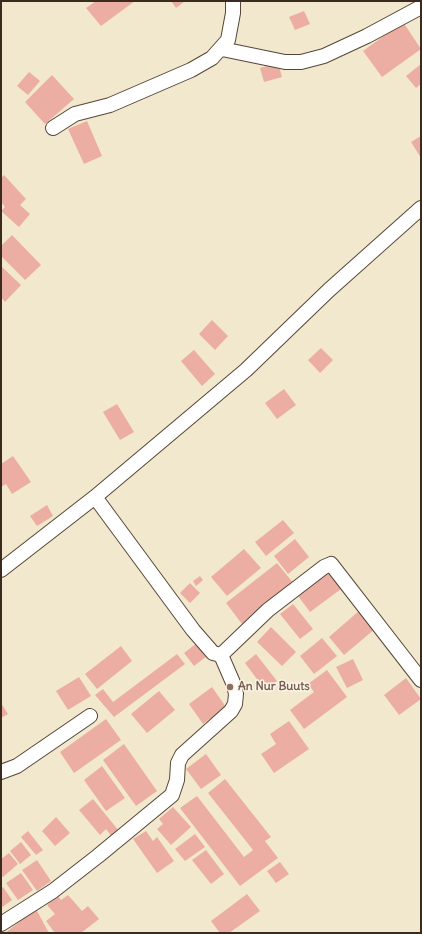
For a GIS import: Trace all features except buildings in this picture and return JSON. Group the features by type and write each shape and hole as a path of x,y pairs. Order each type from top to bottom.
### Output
{"street":[{"path":"53,128 75,114 110,105 191,70 212,58 222,49 228,40 233,13 233,1"},
{"path":"222,49 285,62 301,62 324,56 367,36 421,7"},
{"path":"1,570 95,497 246,370 329,290 421,208"},
{"path":"1,924 64,882 172,795 177,780 178,763 182,755 231,711 235,704 236,694 231,674 221,655 213,653 193,630 95,497"},
{"path":"221,655 268,610 324,567 331,564 421,680"},
{"path":"1,772 17,766 90,716"}],"place":[{"name":"An Nur Buuts","path":"230,687"}]}
